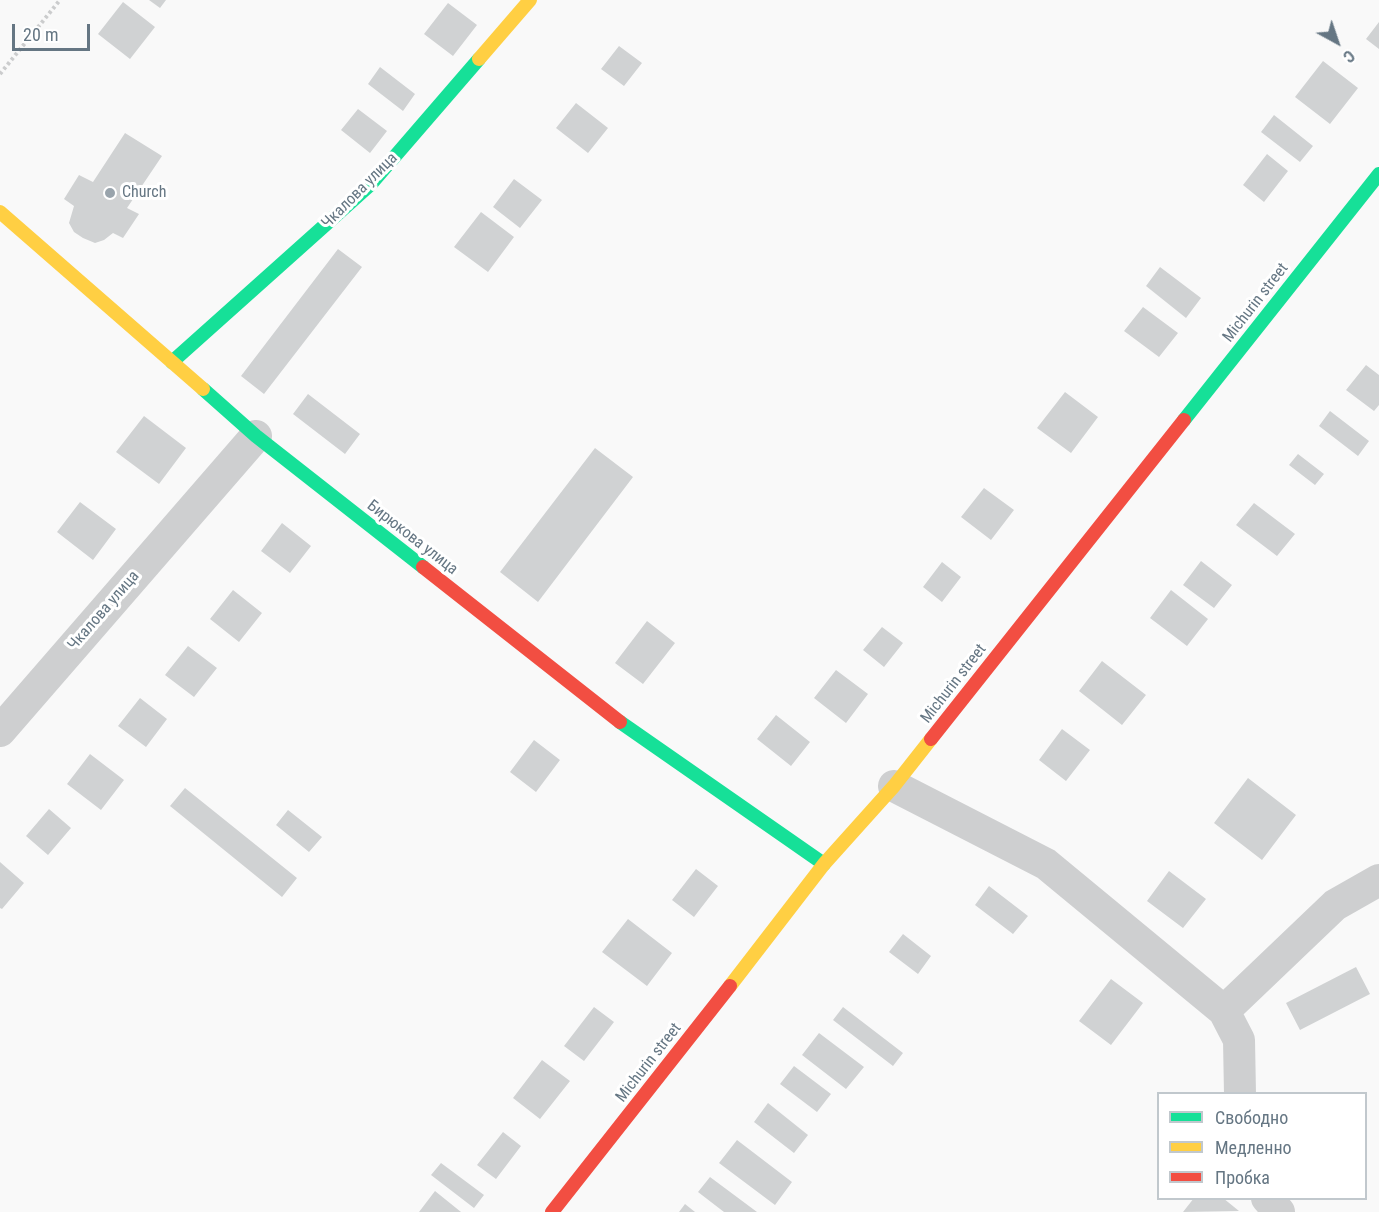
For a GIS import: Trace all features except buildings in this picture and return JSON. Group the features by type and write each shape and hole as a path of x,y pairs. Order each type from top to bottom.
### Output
{"street":[{"name":"Чкалова улица","path":"172,362 371,184 530,0"},
{"name":"Michurin street","path":"552,1212 678,1054 824,864 894,786 1379,174"},
{"name":"Бирюкова улица","path":"0,212 256,436 621,723 824,864"},
{"name":"Чкалова улица","path":"0,732 256,436"},
{"path":"894,786 1046,864 1224,1011 1239,1040 1240,1092"},
{"path":"1224,1011 1335,904 1379,880"},
{"path":"1269,1200 1280,1212"}],"path":[{"path":"0,74 60,0"}],"traffic: fast":[{"path":"172,362 371,184 479,59"},
{"path":"1184,420 1379,174"},
{"path":"203,389 256,436 423,567"},
{"path":"620,722 824,864"}],"traffic: slow":[{"path":"479,59 530,0"},
{"path":"0,212 203,389"},
{"path":"730,986 824,864 894,786 931,739"}],"traffic: jam":[{"path":"931,739 1184,420"},
{"path":"423,567 620,722"},
{"path":"552,1212 730,986"}],"place":[{"name":"Сhurch","path":"110,193"}]}
